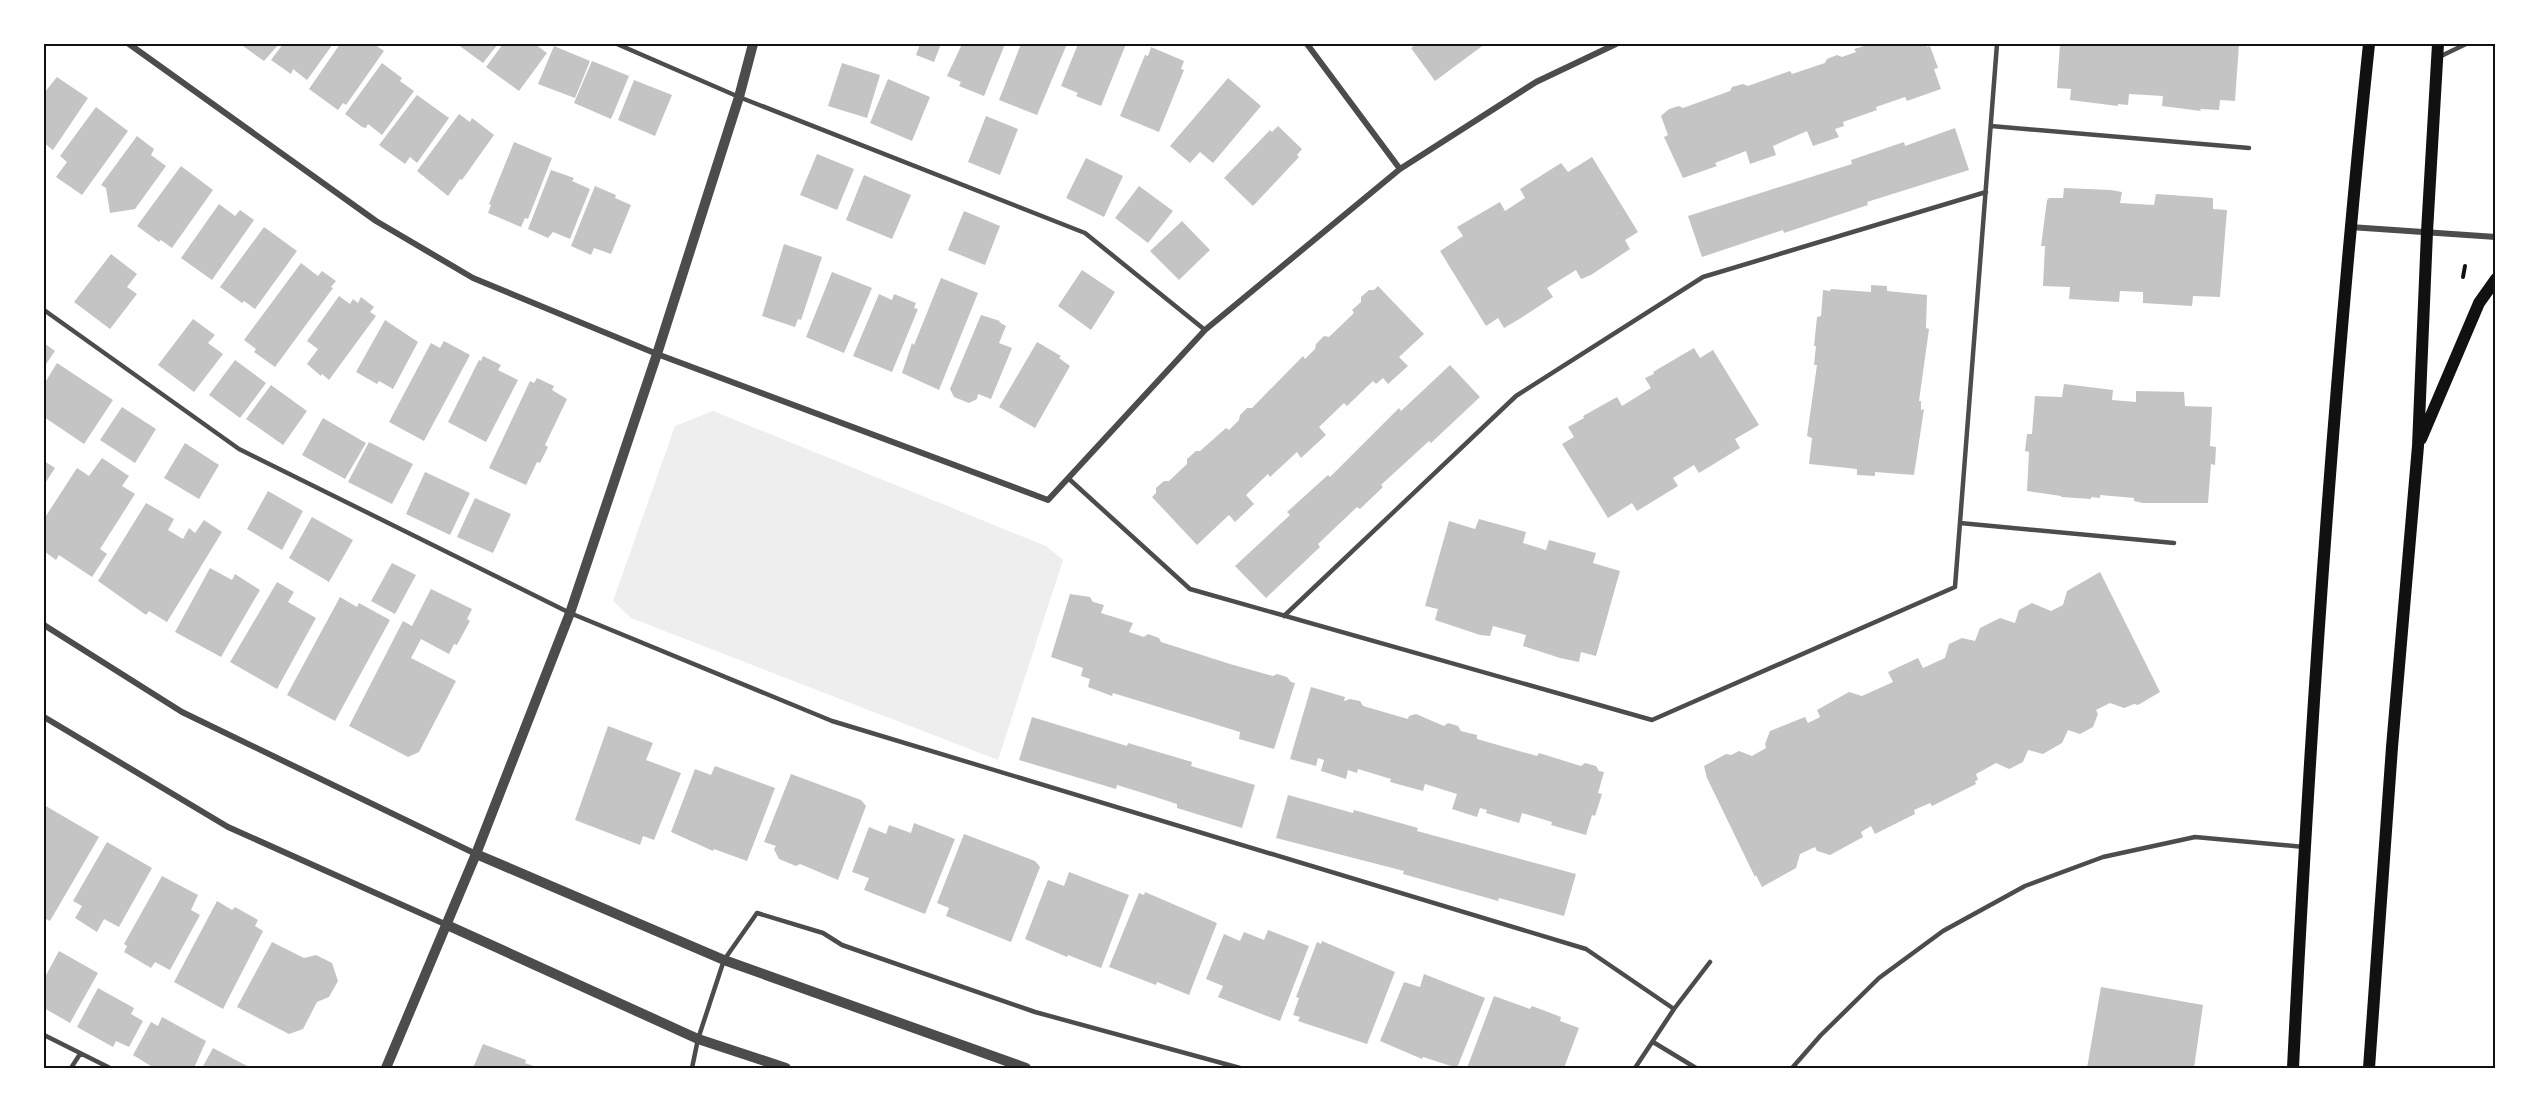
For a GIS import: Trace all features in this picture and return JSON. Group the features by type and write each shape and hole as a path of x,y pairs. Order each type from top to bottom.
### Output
{"main road":[{"path":"2293,1068 2304,847 2350,227 2369,44"},
{"path":"2369,1068 2392,747 2418,446 2438,44"},
{"path":"2418,446 2480,303 2496,279"}],"street":[{"path":"129,44 376,221 473,278 657,354 1048,500 1205,330 1400,169 1536,82 1616,44"},
{"path":"386,1068 476,854 570,613 657,354 739,97 753,44"},
{"path":"1306,44 1400,169"},
{"path":"2350,227 2496,237"},
{"path":"44,625 182,712 476,854 724,960 1026,1068"},
{"path":"44,717 228,827 698,1039 786,1068"}],"lane":[{"path":"617,44 739,97 1085,233 1205,330"},
{"path":"1068,478 1190,589 1652,720 1955,587 1998,44"},
{"path":"2436,58 2466,44"},
{"path":"1991,126 2249,148"},
{"path":"1284,616 1516,396 1703,277 1986,192"},
{"path":"44,310 239,449 570,613 832,721 1586,949 1674,1009"},
{"path":"1960,523 2174,543"},
{"path":"1792,1068 1821,1035 1879,978 1943,931 2025,886 2103,857 2195,837 2304,847"},
{"path":"692,1068 698,1039 724,960 757,913 823,933 842,945 1035,1012 1240,1068"},
{"path":"1635,1068 1674,1009 1710,962"},
{"path":"44,1035 110,1068"},
{"path":"1653,1042 1696,1068"},
{"path":"71,1068 80,1054"}],"shaded area":[{"path":"713,411 1046,546 1063,560 998,760 631,618 613,601 675,426"}],"building":[{"path":"240,44 279,44 264,61"},
{"path":"283,44 333,44 307,80 293,69 291,74 271,60"},
{"path":"340,44 374,44 384,51 346,105 343,103 338,110 309,89"},
{"path":"457,44 498,44 483,63"},
{"path":"503,44 535,44 547,53 519,91 486,67"},
{"path":"920,44 941,44 934,62 916,55"},
{"path":"962,44 1005,44 984,96 959,86 961,82 947,76"},
{"path":"1021,44 1067,44 1037,115 999,100"},
{"path":"1078,44 1126,44 1101,106 1076,96 1078,93 1061,86"},
{"path":"1417,44 1485,44 1435,81 1411,48"},
{"path":"1871,44 1926,44 1927,47 1930,46 1938,68 1934,69 1941,89 1907,101 1905,97 1876,107 1877,110 1843,122 1844,126 1835,129 1839,137 1813,146 1807,131 1773,146 1776,155 1750,164 1746,151 1715,163 1717,166 1683,178 1664,137 1668,135 1661,116 1669,109 1679,106 1683,108 1730,91 1732,87 1743,84 1748,86 1790,71 1792,74 1825,63 1827,59 1837,55 1842,57 1856,52 1854,49"},
{"path":"2060,44 2239,44 2235,101 2220,100 2219,110 2200,109 2201,111 2162,106 2163,96 2129,94 2128,105 2118,104 2118,106 2070,100 2071,89 2057,88"},
{"path":"554,46 590,61 575,98 538,84"},
{"path":"1151,47 1184,61 1181,69 1184,70 1159,132 1120,116 1145,55 1148,56"},
{"path":"592,61 629,76 611,119 574,103"},
{"path":"382,63 402,78 400,81 414,91 382,135 368,124 366,128 362,127 345,114"},
{"path":"842,63 880,75 867,118 828,106"},
{"path":"57,77 88,98 53,150 44,143 44,93"},
{"path":"1228,78 1261,106 1213,163 1200,152 1190,163 1170,146"},
{"path":"888,79 930,97 912,141 870,123"},
{"path":"634,80 672,95 655,136 618,120"},
{"path":"417,95 449,118 417,163 410,157 405,164 379,145"},
{"path":"96,107 128,131 82,195 56,177 67,162 60,156"},
{"path":"459,114 470,122 472,118 494,135 448,196 417,171"},
{"path":"986,116 1018,129 1000,175 968,162"},
{"path":"1278,126 1302,149 1297,155 1299,157 1253,206 1224,178 1270,130 1272,132"},
{"path":"1955,128 1969,170 1867,202 1868,205 1784,233 1783,230 1702,257 1688,216 1852,164 1851,160 1904,142 1905,146"},
{"path":"137,136 154,149 151,155 166,166 135,209 110,213 106,188 101,185"},
{"path":"514,142 552,158 528,219 525,218 521,227 488,213 491,205 489,204"},
{"path":"817,154 854,169 837,210 800,195"},
{"path":"1592,157 1638,232 1625,240 1630,249 1591,275 1581,279 1576,270 1547,288 1553,297 1504,328 1498,318 1486,326 1440,251 1463,236 1457,227 1500,202 1505,211 1525,198 1520,189 1561,163 1568,172"},
{"path":"1086,158 1123,176 1104,217 1066,198"},
{"path":"181,166 213,190 172,248 161,240 159,242 137,226"},
{"path":"551,170 574,178 572,181 590,189 570,239 553,232 548,238 528,229"},
{"path":"864,175 911,195 892,239 846,220"},
{"path":"595,186 616,195 615,198 631,205 611,254 594,248 591,255 571,246"},
{"path":"1139,186 1173,211 1148,243 1115,218"},
{"path":"2064,188 2122,192 2120,203 2154,205 2156,194 2213,198 2213,209 2227,210 2220,297 2193,296 2192,306 2143,303 2143,292 2120,291 2119,302 2069,299 2070,287 2043,286 2045,246 2041,246 2047,200 2063,198"},
{"path":"219,204 235,216 240,210 254,220 212,280 181,258"},
{"path":"964,211 1000,226 985,265 948,250"},
{"path":"1182,221 1210,250 1179,280 1150,251"},
{"path":"264,227 297,251 255,309 244,301 242,303 220,287"},
{"path":"784,244 822,257 801,320 798,319 795,327 762,316"},
{"path":"111,254 137,274 127,287 137,294 110,329 74,302"},
{"path":"301,263 318,276 322,271 336,281 275,367 254,352 256,349 244,340"},
{"path":"1082,270 1115,292 1091,330 1058,306"},
{"path":"832,272 872,288 844,353 806,337"},
{"path":"941,278 978,293 939,390 902,373 912,343 914,345"},
{"path":"1871,285 1887,286 1887,291 1927,295 1926,328 1929,329 1919,401 1921,401 1921,410 1924,409 1914,475 1875,472 1875,476 1857,475 1857,469 1809,464 1812,438 1807,436 1817,365 1814,365 1816,346 1814,346 1817,317 1821,316 1823,290 1871,292"},
{"path":"1378,286 1424,334 1399,357 1408,366 1388,384 1383,378 1376,384 1373,381 1347,406 1344,403 1319,427 1326,435 1301,458 1297,452 1270,477 1268,474 1246,495 1254,504 1235,522 1229,515 1197,545 1152,497 1156,493 1156,488 1164,481 1169,481 1187,464 1187,459 1196,451 1200,451 1226,428 1229,430 1247,408 1252,408 1303,356 1305,359 1315,349 1316,344 1324,336 1329,337 1354,313 1352,310 1361,302 1361,297"},
{"path":"879,294 892,300 894,294 916,303 914,308 918,309 892,372 853,356"},
{"path":"339,296 350,304 353,299 358,303 361,297 374,307 370,312 376,316 329,380 307,364 318,349 307,341"},
{"path":"981,315 1000,321 1006,326 999,343 1012,348 991,399 978,394 977,399 969,403 954,397 950,389"},
{"path":"193,319 215,335 208,343 223,354 194,392 158,365"},
{"path":"385,320 418,342 393,389 379,381 377,384 356,372"},
{"path":"444,341 470,355 424,441 389,422 431,343 440,348"},
{"path":"1037,342 1061,356 1059,358 1070,366 1035,428 999,407"},
{"path":"44,343 55,351 44,367"},
{"path":"1694,348 1700,358 1713,350 1759,425 1735,439 1740,448 1699,473 1694,465 1673,478 1678,486 1637,511 1632,503 1608,518 1562,444 1574,437 1568,427 1617,397 1622,406 1651,388 1645,378"},
{"path":"483,356 501,365 498,370 518,380 486,442 448,422"},
{"path":"235,360 266,383 240,418 209,395"},
{"path":"57,363 113,400 84,444 44,417 44,384"},
{"path":"1450,365 1480,397 1431,443 1429,441 1381,485 1383,487 1360,509 1357,507 1318,544 1320,547 1266,598 1235,566 1290,515 1287,512 1328,475 1330,477 1399,408 1401,411"},
{"path":"537,378 554,386 552,390 567,399 545,445 548,447 540,463 537,462 526,485 489,468 530,381 534,383"},
{"path":"2064,384 2113,390 2112,400 2136,402 2136,391 2184,392 2185,406 2212,407 2210,446 2216,447 2215,465 2211,464 2208,503 2143,503 2134,501 2134,498 2100,495 2100,498 2091,497 2091,499 2027,491 2029,452 2025,451 2027,434 2032,434 2035,396 2062,397"},
{"path":"271,385 307,411 283,445 246,419"},
{"path":"122,407 156,429 135,463 100,440"},
{"path":"323,418 366,443 345,479 302,455"},
{"path":"369,442 413,464 392,504 348,482"},
{"path":"185,443 219,465 199,499 164,478"},
{"path":"102,458 129,476 122,486 135,494 100,549 107,554 92,577 59,555 56,560 44,551 44,519 77,468 89,476"},
{"path":"44,461 55,468 44,485"},
{"path":"425,472 470,493 450,535 406,514"},
{"path":"268,491 303,511 282,550 247,529"},
{"path":"475,498 511,514 493,553 457,537"},
{"path":"146,503 174,519 168,530 183,539 189,528 195,533 204,520 222,532 167,622 149,611 146,615 98,581"},
{"path":"312,517 353,540 329,582 289,558"},
{"path":"1479,519 1526,532 1523,543 1546,550 1549,540 1596,553 1593,563 1620,571 1596,656 1581,652 1579,662 1560,658 1523,646 1526,635 1493,626 1490,636 1480,635 1435,620 1438,609 1425,606 1449,521 1475,529"},
{"path":"392,563 416,575 395,614 371,601"},
{"path":"210,568 232,580 235,574 260,590 221,657 175,632"},
{"path":"2100,572 2160,692 2138,705 2134,704 2124,708 2110,703 2096,710 2098,714 2093,727 2080,734 2068,730 2062,743 2043,754 2028,750 2023,762 2009,769 1996,763 1976,774 1978,780 1975,781 1976,784 1932,806 1930,803 1914,810 1915,814 1875,834 1871,826 1861,832 1863,837 1830,855 1817,851 1815,847 1800,854 1796,868 1762,887 1707,778 1704,766 1726,754 1731,755 1739,751 1752,756 1766,748 1765,744 1770,731 1805,717 1808,723 1820,717 1817,710 1849,692 1862,696 1893,682 1888,672 1918,658 1923,668 1945,658 1949,644 1962,638 1975,641 1980,628 2000,618 2015,623 2019,610 2032,603 2051,611 2063,605 2067,591"},
{"path":"277,582 294,592 288,602 316,618 277,689 230,662"},
{"path":"431,589 472,609 467,619 470,621 457,645 454,644 449,654 421,639 411,658 456,681 419,752 408,757 349,726 403,621 412,626"},
{"path":"1070,594 1090,597 1093,602 1104,605 1101,613 1133,623 1129,632 1144,637 1148,634 1159,638 1161,642 1273,676 1277,674 1287,677 1295,683 1274,749 1239,739 1240,732 1113,693 1112,696 1088,687 1090,679 1081,676 1083,668 1051,657"},
{"path":"340,597 357,607 359,603 390,620 335,721 287,695"},
{"path":"1311,687 1345,697 1344,701 1350,699 1360,701 1363,706 1408,719 1409,716 1416,714 1444,726 1448,723 1458,726 1461,731 1477,735 1477,739 1537,756 1539,753 1581,766 1585,763 1596,766 1599,771 1604,772 1598,793 1602,794 1586,835 1551,825 1552,822 1522,813 1519,823 1486,813 1487,810 1480,808 1477,817 1452,809 1457,794 1425,784 1423,791 1390,782 1391,779 1358,769 1357,773 1348,770 1346,779 1321,771 1324,760 1318,758 1316,766 1290,759"},
{"path":"1032,717 1127,746 1128,743 1192,762 1191,766 1255,785 1242,828 1177,808 1177,804 1117,785 1116,789 1019,760"},
{"path":"608,726 653,743 646,760 681,773 654,840 643,836 640,845 575,820"},
{"path":"715,766 775,788 747,861 714,849 713,851 671,832 695,769 711,775"},
{"path":"791,774 861,800 866,806 838,880 800,864 796,866 779,859 774,849 776,846 764,842"},
{"path":"1288,795 1353,813 1354,810 1418,828 1417,831 1576,874 1564,916 1499,898 1498,901 1403,874 1404,871 1276,838"},
{"path":"44,805 99,837 50,921 44,918"},
{"path":"914,823 955,839 925,914 864,890 869,878 852,872 869,827 886,834 889,825 911,833"},
{"path":"964,834 1035,861 1040,867 1011,942 946,916 949,908 937,903"},
{"path":"107,842 152,868 119,927 104,919 97,932 75,918 82,906 73,901"},
{"path":"1069,872 1129,895 1101,968 1068,955 1067,957 1025,939 1048,880 1064,886"},
{"path":"162,876 198,895 191,910 200,915 170,970 155,962 151,968 124,952 127,946 124,944"},
{"path":"1145,892 1217,923 1189,995 1109,967 1139,893 1144,895"},
{"path":"217,901 232,910 235,907 258,920 255,926 263,931 223,1009 174,982"},
{"path":"1268,930 1309,946 1280,1021 1218,997 1223,986 1206,979 1224,934 1240,941 1244,932 1264,940"},
{"path":"1322,941 1395,972 1367,1044 1298,1021 1300,1017 1293,1015 1299,998 1296,997 1317,942 1321,944"},
{"path":"272,942 304,958 316,955 332,963 338,981 329,997 317,1002 303,1029 289,1034 237,1007"},
{"path":"59,951 98,973 70,1023 44,1008 44,979"},
{"path":"1424,974 1485,998 1457,1068 1423,1057 1422,1059 1380,1041 1404,982 1420,987"},
{"path":"2101,987 2203,1005 2194,1068 2087,1068"},
{"path":"98,988 134,1008 131,1014 143,1021 129,1047 116,1041 113,1047 77,1027"},
{"path":"1494,996 1530,1009 1532,1006 1561,1017 1560,1021 1579,1028 1564,1068 1467,1068"},
{"path":"162,1017 206,1041 194,1068 154,1068 133,1055 151,1022 158,1026"},
{"path":"483,1044 526,1060 525,1063 539,1068 473,1068"},
{"path":"213,1048 251,1068 202,1068"}]}
